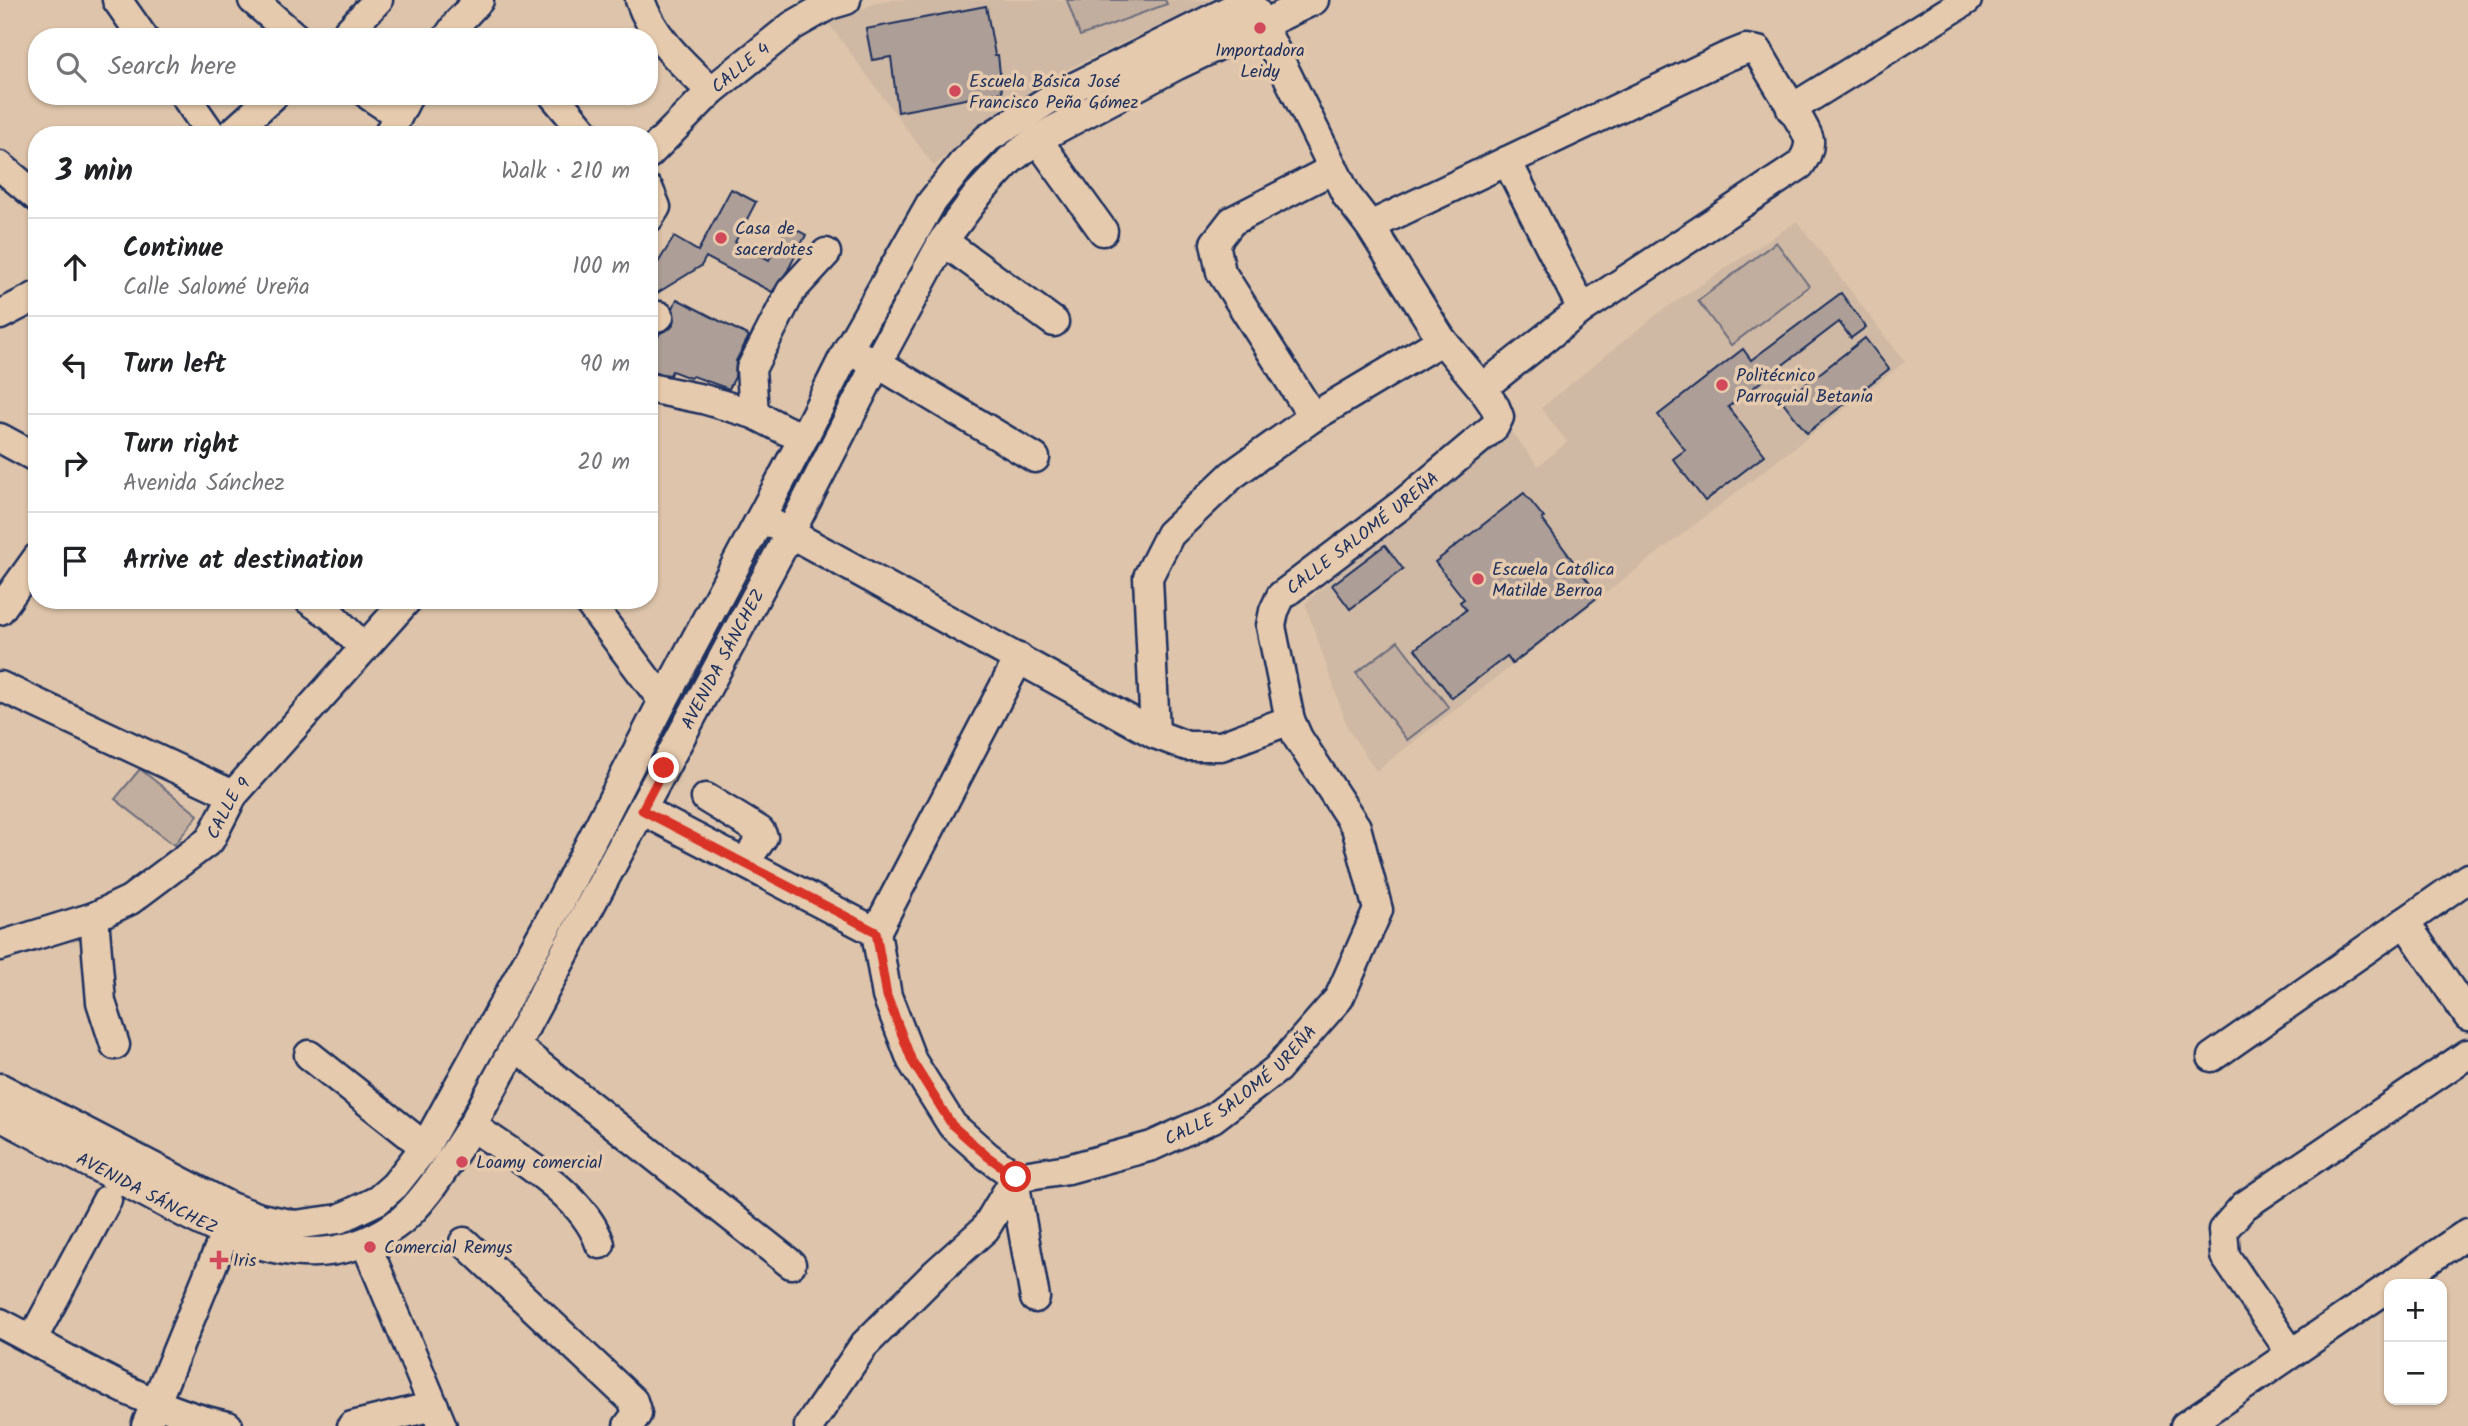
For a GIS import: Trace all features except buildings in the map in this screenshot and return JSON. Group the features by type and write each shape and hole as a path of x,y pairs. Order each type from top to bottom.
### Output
{"street":[{"path":"117,0 137,28"},
{"path":"254,0 285,28"},
{"path":"352,28 378,0"},
{"path":"454,28 479,0"},
{"path":"640,0 654,28"},
{"name":"CALLE 4","path":"658,145 711,91 792,26 828,5 846,0"},
{"name":"CALLE SALOMÉ UREÑA","path":"1015,1179 1068,1169 1152,1146 1213,1118 1277,1069 1339,998 1378,910 1356,827 1298,738 1290,720 1271,626 1274,611 1281,596 1401,505 1494,427 1499,417 1482,388 1442,340 1348,196 1332,169 1250,0"},
{"name":"AVENIDA SÁNCHEZ","path":"0,1116 227,1220 260,1218 295,1225 339,1219 378,1200 395,1185 425,1147 559,904 847,351 931,203 962,164 988,138 1050,99 1250,0"},
{"name":"AVENIDA SÁNCHEZ","path":"0,1088 227,1220 268,1248 336,1250 366,1244 396,1226 414,1211 472,1126 790,533 877,363 943,242 979,193 1010,160 1037,139 1177,65 1314,0"},
{"path":"1791,109 1967,0"},
{"path":"658,35 711,91"},
{"path":"1370,226 1746,49 1758,51 1809,138 1807,153 1800,166 1582,309 1482,388"},
{"path":"191,105 206,126"},
{"path":"240,126 263,105"},
{"path":"562,105 579,126"},
{"path":"1037,139 1103,231"},
{"path":"1507,161 1582,309"},
{"path":"0,166 28,189"},
{"path":"1313,417 1221,272 1215,243 1232,221 1332,169"},
{"path":"943,242 1054,322"},
{"path":"754,414 751,369 790,291 826,253"},
{"path":"0,315 28,301"},
{"path":"1156,734 1147,577 1170,534 1231,475 1313,417 1442,340"},
{"path":"847,351 877,363 1035,458"},
{"path":"658,390 754,414 804,437"},
{"path":"0,438 28,453"},
{"path":"762,518 1156,734 1187,746 1221,746 1290,720"},
{"path":"0,610 28,571"},
{"path":"322,609 364,648"},
{"name":"CALLE 9","path":"0,946 94,917 130,900 210,840 233,795 399,609"},
{"path":"594,609 663,701"},
{"path":"1019,658 876,932 887,996 912,1061 952,1125 1015,1179 1035,1298"},
{"path":"0,686 233,795"},
{"path":"706,798 760,831 763,837 744,863"},
{"path":"642,810 876,932"},
{"path":"2211,1057 2468,878"},
{"path":"94,917 102,1002 116,1045"},
{"path":"2405,922 2468,1016"},
{"path":"515,1046 791,1264"},
{"path":"2291,1353 2225,1256 2223,1230 2244,1206 2468,1054"},
{"path":"309,1055 425,1147"},
{"path":"472,1126 559,1189 595,1229 600,1244"},
{"path":"809,1426 864,1345 936,1273 985,1229 1015,1179"},
{"path":"32,1340 107,1200"},
{"path":"151,1414 227,1220"},
{"path":"2400,1279 2468,1233"},
{"path":"464,1242 633,1401 637,1414 628,1426"},
{"path":"352,1426 438,1416 366,1244"},
{"path":"2185,1426 2384,1290"},
{"path":"0,1323 151,1414 228,1426"}],"shaded area":[{"name":"Escuela Básica José Francisco Peña Gómez","path":"892,0 1214,0 1061,72 1001,110 934,166 829,24 873,4"},
{"path":"1067,0 1165,0 1167,4 1080,36"},
{"path":"1797,221 1905,362 1376,771 1348,729 1305,603 1416,506 1511,431 1538,466 1567,442 1541,408 1657,314"},
{"path":"1776,242 1809,286 1731,345 1698,301"},
{"path":"1398,641 1449,708 1407,740 1356,673"},
{"path":"140,769 198,815 174,845 115,799"}],"place":[{"name":"Importadora Leidy","path":"1260,28"},
{"name":"Escuela Básica José Francisco Peña Gómez","path":"955,91"},
{"name":"Casa de sacerdotes","path":"721,238"},
{"name":"Politécnico Parroquial Betania","path":"1722,385"},
{"name":"Escuela Católica Matilde Berroa","path":"1478,579"},
{"name":"Loamy comercial","path":"462,1162"},
{"name":"Comercial Remys","path":"370,1247"},
{"name":"Iris","path":"219,1260"}],"route":[{"path":"664,768 642,810 876,932 887,996 912,1061 952,1125 1016,1177"}]}
